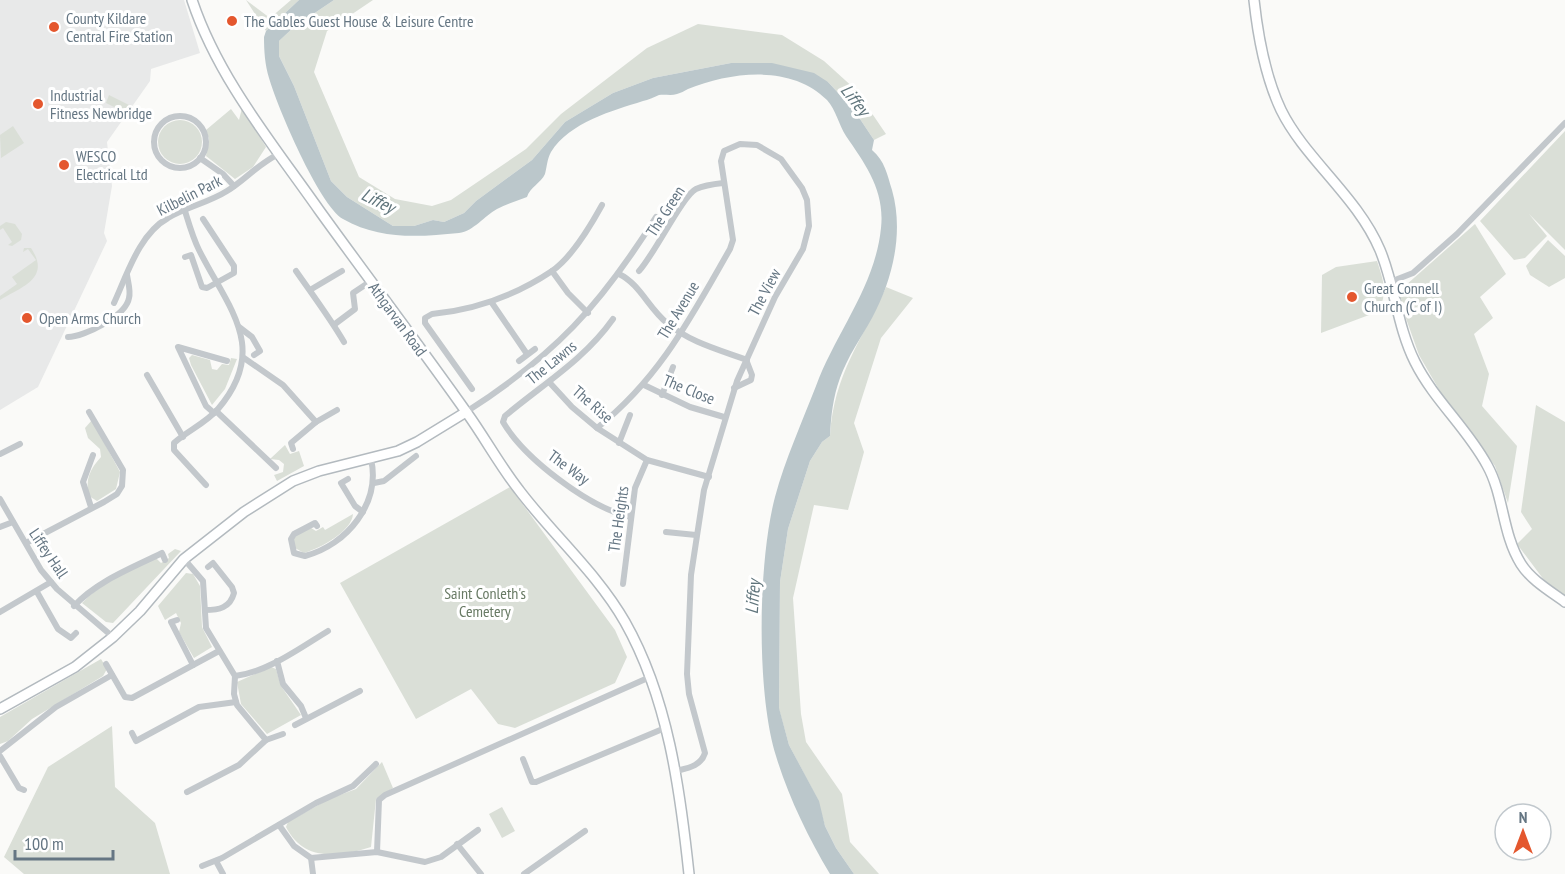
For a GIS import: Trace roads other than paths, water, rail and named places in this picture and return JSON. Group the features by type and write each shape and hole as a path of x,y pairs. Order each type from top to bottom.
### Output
{"street":[{"name":"Athgarvan Road","path":"192,0 207,42 222,70 279,154 466,411 518,489 563,544 599,582 626,623 650,677 676,771 689,874"},
{"path":"1254,0 1269,77 1281,111 1314,156 1349,197 1380,249 1399,322 1413,359 1433,395 1488,466 1521,564 1537,581 1565,602"},
{"path":"180,116 195,121 201,127 206,141 200,158 180,168 165,163 155,150 154,142 159,127 172,118 180,116"},
{"path":"1390,282 1413,273 1456,234 1565,123"},
{"name":"The View","path":"676,771 694,766 703,759 705,753 689,694 687,674 689,598 696,535 709,477 734,388 775,297 803,249 809,226 807,200 789,167 773,153 757,145 740,144 724,151 721,161 724,183"},
{"name":"Kilbelin Park","path":"114,303 127,274 151,233 168,217 234,186 266,160 279,154"},
{"path":"200,158 223,174 234,186"},
{"name":"The Green","path":"639,271 646,264 689,194 698,188 724,183"},
{"name":"The Avenue","path":"597,428 644,385 681,333 732,244 724,183"},
{"path":"472,389 425,323 425,318 432,314 492,303 552,271 588,230 602,205"},
{"path":"590,208 598,213"},
{"path":"185,211 199,249 233,308 244,358 235,383 215,412 174,443 174,450 206,485"},
{"path":"0,709 75,667 113,637 184,559 244,512 293,481 319,471 371,459 417,442 527,370 588,313 619,274 656,217"},
{"path":"185,257 191,255 202,287 207,288 229,278 235,271 203,219"},
{"path":"201,232 209,228"},
{"path":"646,264 653,269"},
{"path":"296,271 335,324 344,342"},
{"path":"552,271 568,293 588,313"},
{"name":"Kilbelin Park","path":"68,337 88,333 122,310 130,295 127,274"},
{"path":"310,291 341,274"},
{"path":"619,274 632,282 655,312 681,333 746,361 752,375 751,380 734,388"},
{"path":"335,324 352,313 355,306 353,293 371,281"},
{"path":"492,303 527,354"},
{"name":"The Lawns","path":"503,422 513,409 550,383 586,352 613,319"},
{"path":"599,322 607,328"},
{"path":"239,327 252,337 260,351 254,355"},
{"path":"227,361 178,347 206,406 276,468"},
{"path":"519,361 535,349"},
{"path":"439,359 447,353"},
{"path":"216,367 218,358"},
{"path":"244,358 283,385 316,422"},
{"path":"662,395 673,366"},
{"path":"147,375 183,436"},
{"name":"The Rise","path":"550,383 572,407 597,428 647,460 709,477"},
{"name":"The Close","path":"644,385 662,395 724,417"},
{"path":"293,449 291,443 316,422 337,410"},
{"path":"26,543 117,494 122,486 123,470 89,412"},
{"name":"The Rise","path":"620,443 630,415"},
{"name":"The Way","path":"503,422 546,469 611,511 630,517"},
{"path":"0,454 20,444"},
{"path":"92,507 83,482 93,455"},
{"path":"374,483 384,481 416,456"},
{"path":"317,526 315,523 294,534 291,539 294,553 304,556 326,547 339,539 363,512 373,493 371,459"},
{"name":"The Heights","path":"623,584 635,488 647,460"},
{"path":"348,479 341,483 355,506 363,512"},
{"name":"Liffey Hall","path":"0,499 51,582 74,606 113,637"},
{"path":"0,527 13,522"},
{"path":"666,532 696,535"},
{"path":"74,606 91,590 107,580 162,553 165,560"},
{"path":"184,559 204,581 206,628 235,676 236,702 266,740"},
{"path":"205,610 229,604 234,593 232,586 213,563 208,567"},
{"path":"617,567 625,568"},
{"path":"0,612 38,592 51,582"},
{"path":"38,592 58,628 71,638 76,633"},
{"path":"177,620 171,622 193,665"},
{"path":"235,676 256,671 277,661 328,631"},
{"path":"106,663 124,697 132,698 219,651"},
{"path":"277,661 283,684 301,705 306,718"},
{"path":"0,751 56,707 112,675"},
{"path":"377,852 379,801 402,788 650,677"},
{"path":"295,725 360,691"},
{"path":"132,733 136,741 199,707 236,702"},
{"path":"523,759 532,782 536,782 665,728"},
{"path":"187,792 239,765 266,740 282,734"},
{"path":"0,756 19,788 24,790"},
{"path":"202,866 216,861 316,803 353,786 376,764"},
{"path":"348,777 353,786"},
{"path":"402,788 405,796"},
{"path":"279,825 294,846 310,858 377,852 425,862 441,857 478,830"},
{"path":"524,874 585,831"},
{"path":"568,832 573,839"},
{"path":"457,844 481,874"},
{"path":"310,858 313,874"},
{"path":"216,861 223,874"}],"place":[{"name":"The Gables Guest House & Leisure Centre","path":"232,21"},
{"name":"County Kildare Central Fire Station","path":"54,27"},
{"name":"Industrial Fitness Newbridge","path":"38,104"},
{"name":"WESCO Electrical Ltd","path":"64,165"},
{"name":"Great Connell Church (C of I)","path":"1352,297"},
{"name":"Open Arms Church","path":"27,318"}],"water label":[{"name":"Liffey","path":"855,100"},
{"name":"Liffey","path":"378,201"},
{"name":"Liffey","path":"753,597"}],"park label":[{"name":"Saint Conleth's Cemetery","path":"485,602"}]}
